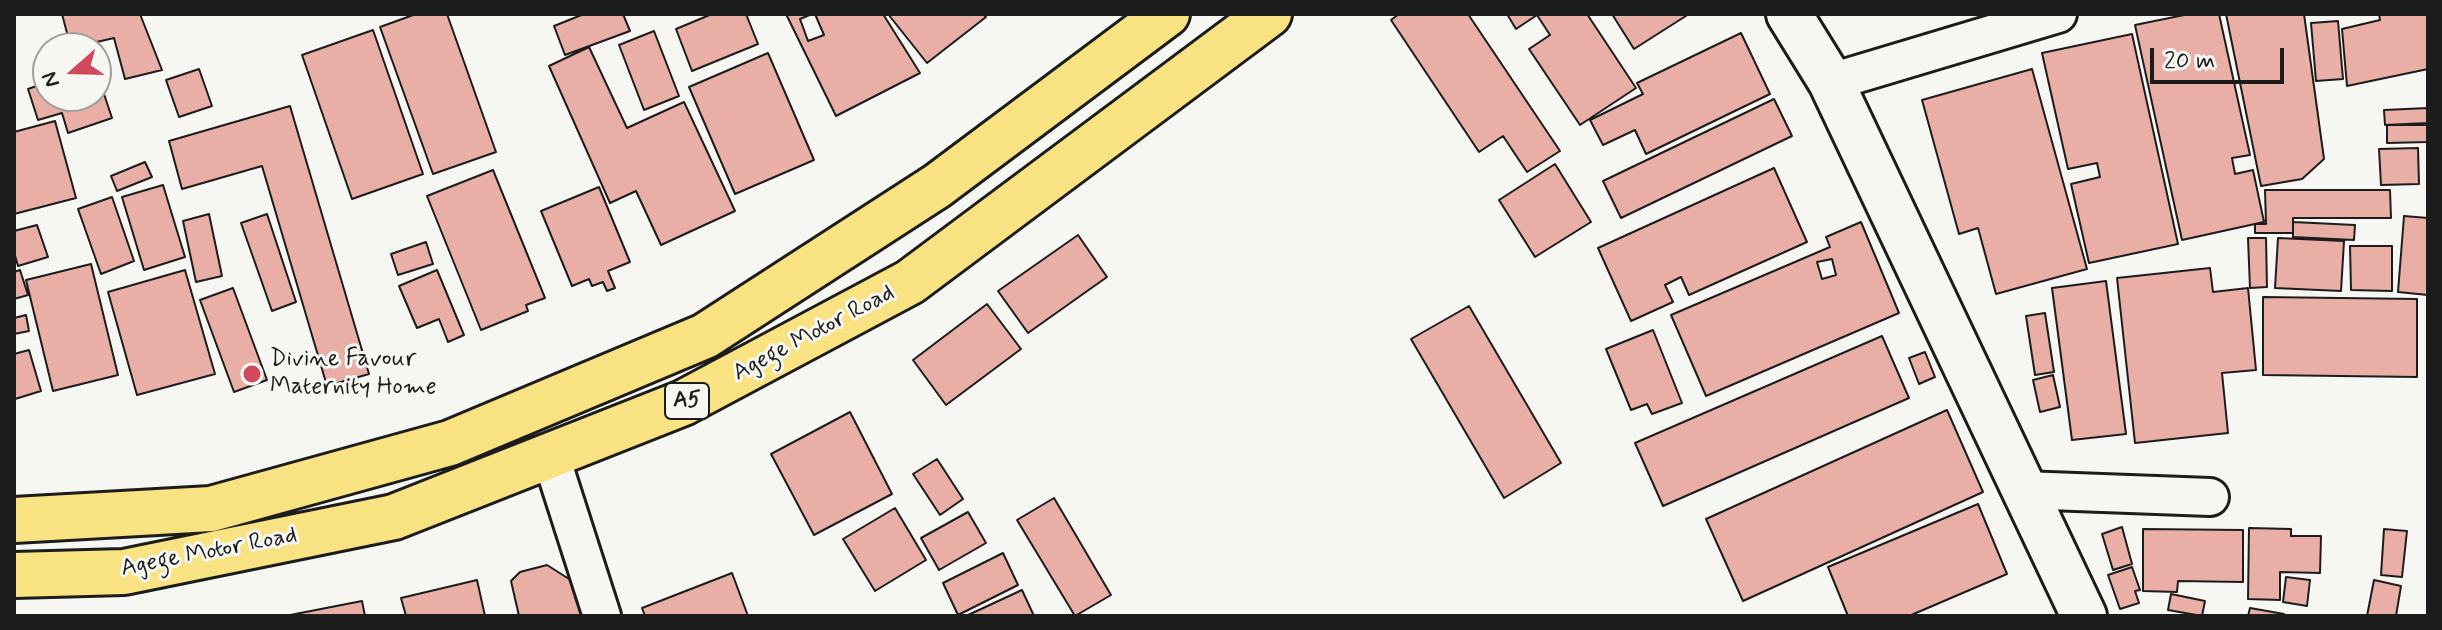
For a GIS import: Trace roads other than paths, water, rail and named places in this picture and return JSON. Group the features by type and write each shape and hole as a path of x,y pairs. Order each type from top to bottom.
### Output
{"highway":[{"name":"Agege Motor Road","path":"14,520 211,509 450,443 705,336 937,186 1167,14"},
{"name":"Agege Motor Road","path":"14,575 124,572 394,517 683,403 910,282 1269,14"}],"street":[{"path":"1789,14 1831,82 2084,616"},
{"path":"1831,82 2058,14"},
{"path":"551,457 602,616"},
{"path":"2022,490 2210,497"}],"place":[{"name":"Divine Favour Maternity Home","path":"252,374"}]}
